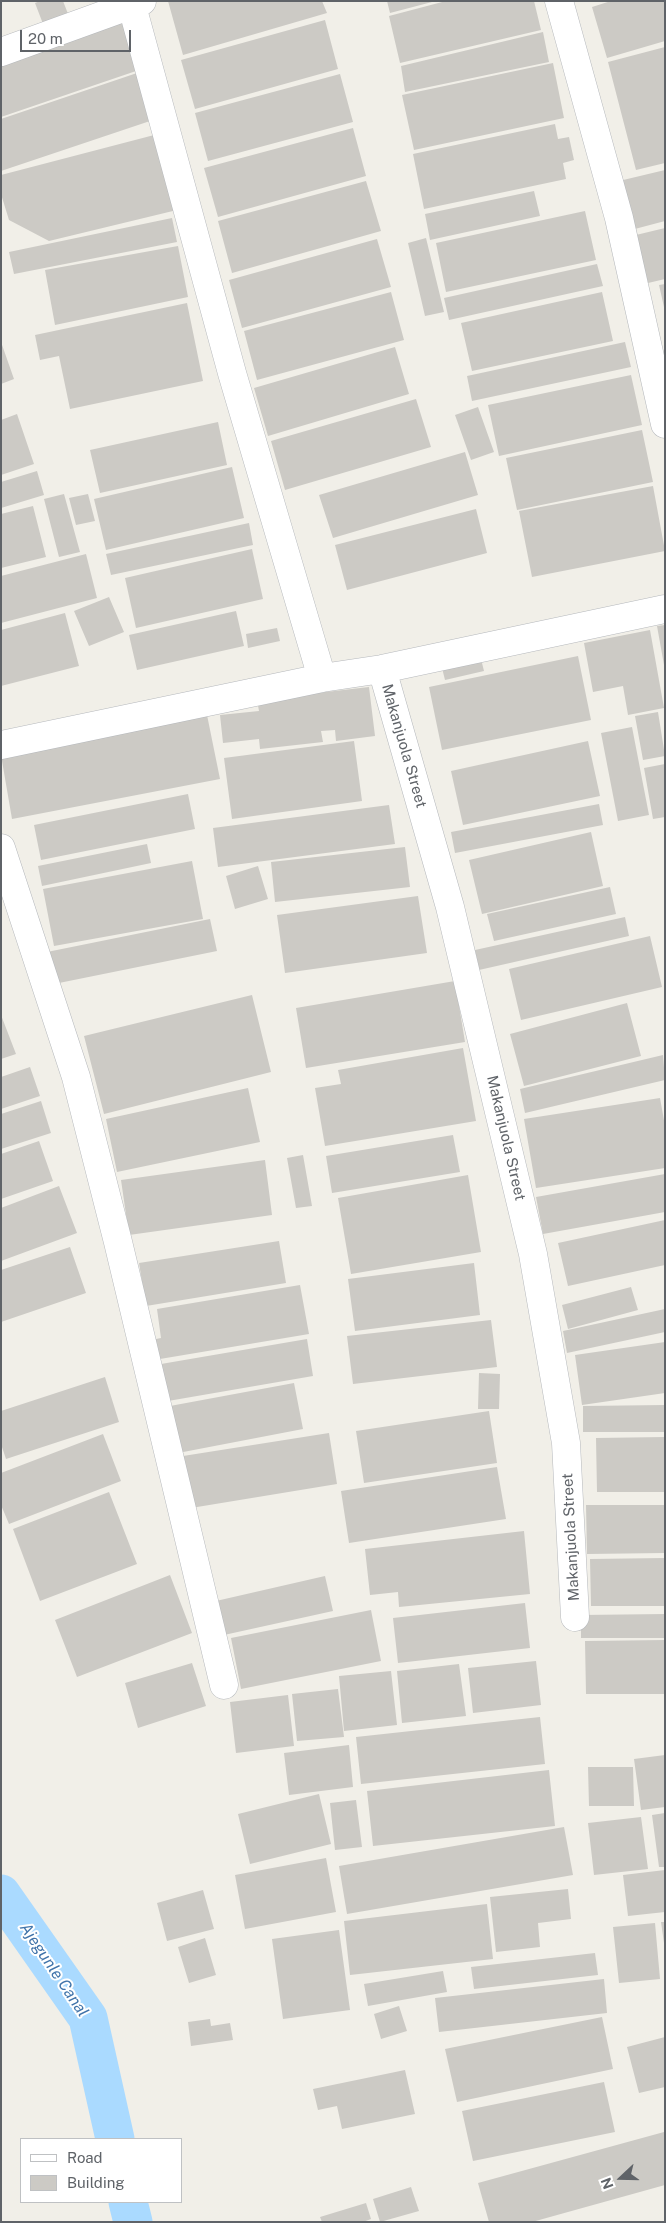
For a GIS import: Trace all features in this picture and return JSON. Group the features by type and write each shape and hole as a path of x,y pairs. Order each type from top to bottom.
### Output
{"street":[{"path":"559,1 619,218 665,424"},
{"path":"1,52 137,4 232,373 322,678"},
{"path":"1,745 322,678 382,669 665,609"},
{"name":"Makanjuola Street","path":"382,669 450,906 533,1254 566,1443 575,1617"},
{"path":"1,848 76,1077 118,1242 224,1685"}],"building":[{"path":"40,1 63,1 70,19 45,29 35,3"},
{"path":"168,1 322,1 327,13 183,55"},
{"path":"387,1 432,1 432,2 390,13"},
{"path":"446,1 534,1 541,30 400,63 389,16"},
{"path":"611,1 665,1 665,41 607,58 592,7"},
{"path":"325,20 338,69 195,109 181,60"},
{"path":"122,23 139,70 1,117 1,64"},
{"path":"543,32 549,62 405,92 401,66"},
{"path":"665,47 665,163 636,170 608,62"},
{"path":"553,63 564,118 414,150 402,95"},
{"path":"137,73 153,120 1,171 1,119"},
{"path":"340,74 353,122 208,161 195,113"},
{"path":"555,124 558,139 569,137 574,160 563,163 566,179 424,209 413,154"},
{"path":"353,128 366,176 218,217 204,168"},
{"path":"158,134 177,210 49,241 9,220 1,194 1,175"},
{"path":"665,170 665,221 631,230 619,181"},
{"path":"366,181 381,231 232,273 218,221"},
{"path":"534,191 540,216 430,240 425,214"},
{"path":"585,211 596,260 446,292 436,243"},
{"path":"172,218 177,242 14,274 9,252"},
{"path":"665,228 665,279 648,283 636,235"},
{"path":"426,238 444,312 425,316 408,243"},
{"path":"377,239 391,287 242,328 229,280"},
{"path":"178,246 188,297 55,325 45,270"},
{"path":"597,264 603,286 449,320 444,298"},
{"path":"665,284 665,306 664,307 659,285"},
{"path":"391,292 404,340 257,380 244,331"},
{"path":"602,292 613,341 472,371 461,323"},
{"path":"187,303 203,381 70,409 59,356 40,360 35,335"},
{"path":"1,342 14,379 1,384"},
{"path":"625,342 631,367 472,401 467,376"},
{"path":"395,347 409,394 268,436 254,388"},
{"path":"631,375 642,425 499,456 488,405"},
{"path":"416,399 431,447 285,490 271,441"},
{"path":"478,407 494,452 471,460 455,415"},
{"path":"17,414 34,464 1,475 1,420"},
{"path":"218,422 227,465 100,493 90,450"},
{"path":"642,430 653,482 517,510 506,458"},
{"path":"465,452 478,495 333,538 319,495"},
{"path":"232,467 244,518 106,550 94,499"},
{"path":"37,471 44,495 1,508 1,482"},
{"path":"653,486 665,551 532,577 519,511"},
{"path":"64,494 80,552 59,557 44,499"},
{"path":"88,494 95,521 76,525 69,498"},
{"path":"33,506 46,557 1,568 1,514"},
{"path":"476,509 487,553 347,590 335,545"},
{"path":"249,523 253,545 111,575 106,554"},
{"path":"252,549 263,599 136,628 125,578"},
{"path":"86,554 97,598 1,623 1,576"},
{"path":"109,597 124,632 89,646 74,611"},
{"path":"236,611 244,646 137,670 129,635"},
{"path":"65,613 79,666 1,686 1,630"},
{"path":"665,625 665,665 664,665 657,626"},
{"path":"277,628 280,641 248,648 246,634"},
{"path":"650,630 664,708 628,715 623,686 593,692 584,643"},
{"path":"480,655 484,671 445,680 441,664"},
{"path":"578,656 591,720 442,750 429,687"},
{"path":"369,687 375,736 336,741 335,730 321,731 323,742 260,749 259,739 223,743 220,715 259,711 257,700"},
{"path":"658,712 665,756 643,760 635,716"},
{"path":"207,715 220,779 12,819 1,755"},
{"path":"632,727 649,815 618,821 601,733"},
{"path":"354,741 362,801 232,819 224,758"},
{"path":"588,741 600,796 463,825 451,771"},
{"path":"665,764 665,817 653,819 644,768"},
{"path":"188,794 195,829 41,860 34,825"},
{"path":"599,804 603,825 455,853 451,832"},
{"path":"389,805 395,844 218,867 213,828"},
{"path":"591,832 603,886 482,914 469,860"},
{"path":"147,844 151,863 42,886 38,866"},
{"path":"405,847 410,887 275,902 271,862"},
{"path":"192,861 203,919 54,946 43,889"},
{"path":"258,866 268,899 235,909 226,876"},
{"path":"610,887 616,914 494,941 487,914"},
{"path":"418,896 427,953 285,973 277,915"},
{"path":"625,917 629,936 479,970 475,950"},
{"path":"210,919 217,951 54,984 47,952"},
{"path":"650,936 662,987 521,1020 509,969"},
{"path":"455,981 465,1042 306,1068 296,1008"},
{"path":"252,995 271,1072 104,1114 84,1036"},
{"path":"627,1003 641,1056 524,1086 510,1034"},
{"path":"1,1015 16,1054 1,1059"},
{"path":"463,1048 476,1121 325,1146 315,1088 341,1084 338,1070"},
{"path":"663,1055 665,1080 525,1113 520,1089"},
{"path":"30,1067 40,1096 1,1109 1,1077"},
{"path":"248,1088 260,1142 117,1172 106,1119"},
{"path":"660,1098 665,1126 665,1168 536,1188 524,1119"},
{"path":"41,1101 51,1133 1,1149 1,1114"},
{"path":"453,1135 460,1172 332,1193 326,1156"},
{"path":"39,1141 53,1181 1,1199 1,1154"},
{"path":"303,1155 312,1206 296,1208 287,1158"},
{"path":"265,1160 272,1215 129,1235 121,1180"},
{"path":"665,1174 665,1212 543,1234 536,1197"},
{"path":"468,1175 481,1252 351,1274 338,1198"},
{"path":"59,1186 77,1233 1,1261 1,1208"},
{"path":"665,1220 665,1265 568,1286 558,1243"},
{"path":"279,1241 286,1283 146,1306 139,1263"},
{"path":"70,1247 86,1293 1,1322 1,1270"},
{"path":"474,1263 480,1315 355,1331 348,1279"},
{"path":"300,1285 309,1334 154,1360 151,1340 161,1338 157,1309"},
{"path":"631,1287 638,1310 568,1329 562,1305"},
{"path":"665,1309 665,1332 567,1353 563,1331"},
{"path":"491,1320 497,1367 353,1384 347,1336"},
{"path":"307,1339 313,1376 168,1401 161,1364"},
{"path":"665,1342 665,1393 582,1405 575,1355"},
{"path":"479,1373 500,1374 499,1409 478,1409"},
{"path":"105,1377 119,1422 6,1459 1,1444 1,1411"},
{"path":"294,1383 303,1429 178,1453 170,1406"},
{"path":"665,1405 665,1432 583,1432 583,1406"},
{"path":"489,1411 497,1463 364,1483 356,1431"},
{"path":"329,1433 337,1484 191,1508 183,1456"},
{"path":"103,1434 121,1481 9,1524 1,1505 1,1473"},
{"path":"665,1437 665,1492 597,1492 596,1438"},
{"path":"497,1467 506,1519 349,1543 341,1491"},
{"path":"109,1492 137,1564 40,1601 13,1529"},
{"path":"586,1505 665,1505 665,1553 587,1554"},
{"path":"524,1531 530,1594 399,1607 398,1592 370,1595 365,1549"},
{"path":"665,1558 665,1606 591,1606 590,1559"},
{"path":"170,1575 192,1633 77,1677 55,1620"},
{"path":"325,1576 333,1611 224,1635 216,1601"},
{"path":"525,1603 530,1648 398,1663 393,1618"},
{"path":"371,1610 381,1661 241,1689 231,1638"},
{"path":"665,1614 665,1638 581,1638 581,1615"},
{"path":"665,1640 665,1694 586,1694 585,1641"},
{"path":"536,1661 541,1705 473,1713 468,1668"},
{"path":"192,1663 206,1706 138,1728 125,1683"},
{"path":"459,1664 466,1716 402,1723 397,1671"},
{"path":"391,1671 397,1725 344,1731 339,1676"},
{"path":"338,1689 344,1737 297,1741 292,1694"},
{"path":"288,1695 294,1746 236,1753 230,1702"},
{"path":"540,1717 545,1764 361,1784 356,1737"},
{"path":"349,1745 353,1787 289,1795 284,1753"},
{"path":"665,1755 665,1807 641,1810 634,1759"},
{"path":"588,1767 633,1767 634,1806 589,1806"},
{"path":"549,1770 555,1826 373,1846 367,1791"},
{"path":"319,1794 331,1844 250,1864 238,1814"},
{"path":"356,1800 362,1847 335,1850 330,1803"},
{"path":"665,1813 665,1867 659,1867 652,1815"},
{"path":"641,1817 648,1869 594,1875 588,1823"},
{"path":"564,1827 573,1875 347,1914 339,1866"},
{"path":"326,1858 336,1912 245,1929 235,1875"},
{"path":"665,1870 665,1912 628,1916 623,1875"},
{"path":"568,1889 571,1919 538,1923 540,1947 496,1952 490,1897"},
{"path":"203,1890 214,1929 167,1941 157,1903"},
{"path":"487,1904 493,1959 350,1975 344,1921"},
{"path":"661,1922 665,1922 665,1943 664,1943"},
{"path":"655,1923 660,1979 619,1983 613,1927"},
{"path":"339,1930 350,2010 283,2019 272,1939"},
{"path":"205,1938 216,1975 189,1983 178,1947"},
{"path":"595,1953 598,1975 474,1989 471,1967"},
{"path":"443,1971 447,1992 368,2006 364,1984"},
{"path":"604,1979 607,2013 439,2032 435,1998"},
{"path":"399,2006 407,2031 381,2039 374,2014"},
{"path":"602,2017 613,2069 457,2102 445,2049"},
{"path":"210,2019 211,2026 230,2023 233,2040 191,2046 188,2022"},
{"path":"665,2037 665,2087 639,2093 627,2047"},
{"path":"405,2070 415,2114 342,2129 337,2106 318,2110 313,2089"},
{"path":"604,2082 615,2132 473,2161 462,2111"},
{"path":"664,2132 665,2185 532,2222 489,2222 478,2183"},
{"path":"411,2187 419,2211 380,2222 373,2199"},
{"path":"366,2203 371,2219 363,2222 322,2222 320,2217"}],"waterway":[{"name":"Ajegunle Canal","path":"1,1894 88,2018 115,2138"},
{"name":"Ajegunle Canal","path":"128,2203 133,2222"}]}
